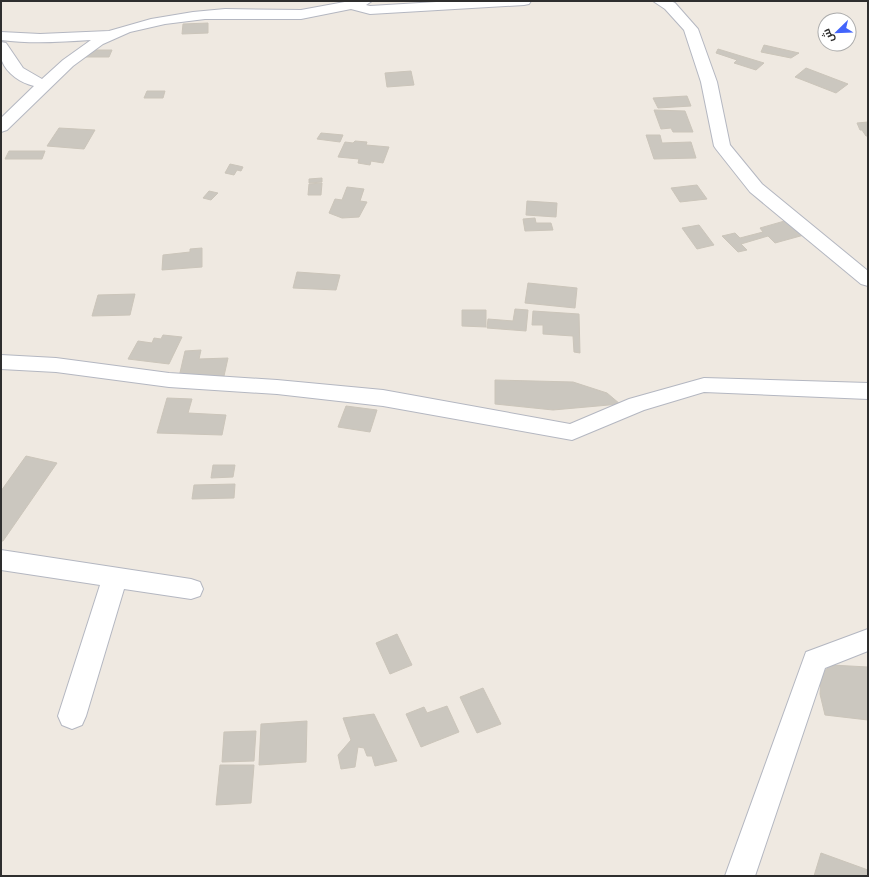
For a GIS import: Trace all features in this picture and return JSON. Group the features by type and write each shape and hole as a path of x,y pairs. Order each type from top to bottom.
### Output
{"street":[{"path":"1,36 24,39 51,39 115,33 138,26 187,17 216,14 231,7 292,15 336,10 365,1"},
{"path":"351,5 370,10 524,1"},
{"path":"660,1 670,6 691,29 709,82 722,146 756,188 832,252 868,280"},
{"path":"1,127 24,106 44,84 74,58 115,33"},
{"path":"2,50 10,66 29,81 44,84"},
{"path":"1,362 56,365 169,380 277,387 383,398 572,432 637,404 704,385 868,391"},
{"path":"1,560 191,589"},
{"path":"72,716 115,577"},
{"path":"740,876 815,660 868,640"}],"building":[{"path":"208,23 208,33 182,34 183,24"},
{"path":"764,45 799,53 791,58 761,52"},
{"path":"718,49 764,63 756,70 734,63 737,60 716,53"},
{"path":"88,50 112,50 109,57 85,57"},
{"path":"806,68 848,84 836,93 795,77"},
{"path":"411,71 414,85 387,87 385,73"},
{"path":"147,91 165,91 163,98 144,98"},
{"path":"687,96 691,106 658,108 653,98"},
{"path":"654,110 685,111 693,132 673,132 671,128 661,129"},
{"path":"868,122 868,136 866,136 862,130 860,130 857,123"},
{"path":"59,128 95,130 84,149 47,146"},
{"path":"321,133 343,135 340,142 317,139"},
{"path":"646,135 660,135 662,143 691,142 696,158 654,159"},
{"path":"355,141 367,142 366,145 389,147 383,163 371,161 370,165 358,163 359,159 338,157 345,142 353,143"},
{"path":"9,151 45,151 42,159 5,159"},
{"path":"230,164 243,167 241,171 237,170 234,175 225,173"},
{"path":"322,178 322,182 309,183 309,179"},
{"path":"322,183 321,195 308,195 309,184"},
{"path":"697,185 707,199 680,202 671,188"},
{"path":"347,187 364,189 360,201 367,202 359,217 342,218 329,213 335,199 342,200"},
{"path":"209,191 218,193 211,200 203,198"},
{"path":"527,201 557,203 556,217 526,215"},
{"path":"535,218 536,223 551,223 553,230 525,231 523,219"},
{"path":"788,220 804,235 775,243 768,236 741,244 747,250 738,252 722,236 735,233 740,238 763,232 760,228"},
{"path":"699,225 714,245 697,249 682,228"},
{"path":"202,248 202,267 162,270 163,255 190,252 190,249"},
{"path":"297,272 340,275 336,290 293,288"},
{"path":"528,283 577,288 575,308 525,303"},
{"path":"135,294 130,315 92,316 98,295"},
{"path":"515,309 528,310 526,331 487,328 488,319 513,321"},
{"path":"462,310 486,310 486,327 462,326"},
{"path":"533,311 579,314 580,353 574,352 573,336 543,334 543,325 532,325"},
{"path":"163,335 182,337 169,364 128,359 138,341 152,343 154,338 161,339"},
{"path":"201,350 199,359 228,358 224,376 179,377 185,351"},
{"path":"495,380 573,382 607,393 620,404 553,410 495,404"},
{"path":"167,398 192,399 188,413 226,415 222,435 157,433"},
{"path":"346,406 377,410 370,432 338,427"},
{"path":"26,456 57,463 3,541 1,541 1,491"},
{"path":"213,465 235,465 233,477 211,478"},
{"path":"235,484 234,498 192,499 194,485"},
{"path":"397,634 412,665 390,674 376,643"},
{"path":"831,665 868,667 868,720 825,715 820,694 821,674"},
{"path":"483,688 501,724 477,733 460,697"},
{"path":"447,706 459,732 421,747 406,714 424,707 427,713"},
{"path":"374,714 397,761 375,766 372,756 367,756 364,748 358,747 355,767 341,769 338,755 351,740 343,718"},
{"path":"307,721 306,762 259,765 261,724"},
{"path":"256,731 254,761 222,762 224,732"},
{"path":"220,765 254,765 251,803 216,805"},
{"path":"821,853 868,870 868,876 814,876"}]}
